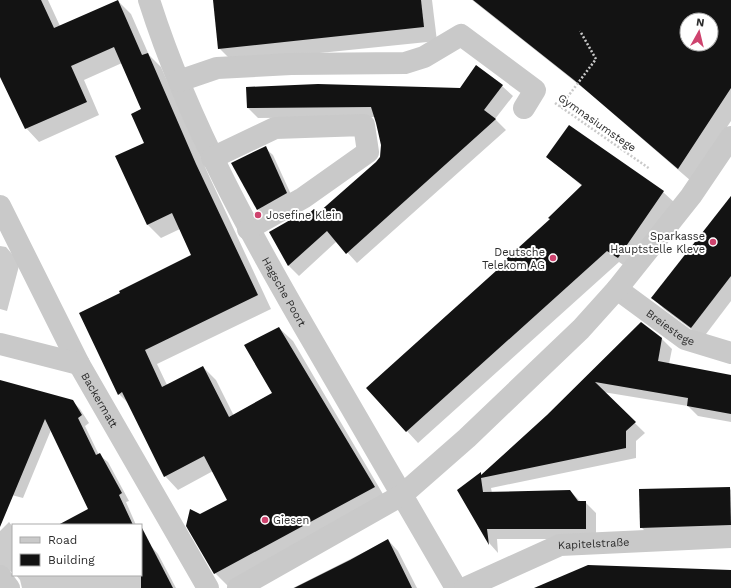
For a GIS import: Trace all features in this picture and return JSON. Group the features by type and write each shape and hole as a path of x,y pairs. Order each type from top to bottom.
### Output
{"street":[{"name":"Hagsche Poort","path":"149,0 179,81 212,158 248,229 456,588"},
{"path":"179,81 217,68 291,64 405,63 424,57 461,35 530,99"},
{"path":"212,158 275,128 364,125 368,152 303,198 248,229"},
{"path":"238,588 402,495 467,438 581,329 617,289 691,196 731,137"},
{"name":"Backermatt","path":"0,206 79,364 208,588"},
{"name":"Breiestege","path":"617,289 685,339 731,353"},
{"path":"0,344 79,364"},
{"name":"Kapitelstraße","path":"465,588 560,546 731,537"},
{"path":"0,576 9,588"}],"path":[{"path":"560,107 596,59 580,31"},
{"name":"Gymnasiumstege","path":"530,99 560,107 650,169"}],"building":[{"path":"0,0 41,0 54,28 118,0 142,55 148,53 196,164 258,295 145,350 162,387 203,366 229,417 272,393 244,345 279,327 375,487 214,574 186,526 190,509 200,514 227,500 204,456 164,477 122,392 118,395 79,313 191,255 172,213 147,225 115,156 144,143 131,114 141,109 114,47 71,66 87,102 25,129 0,77"},
{"path":"213,0 421,0 424,27 218,49"},
{"path":"473,0 731,0 731,88 678,169 574,80"},
{"path":"476,65 503,85 484,110 496,119 346,254 327,231 288,266 269,232 297,216 299,222 314,209 318,213 376,162 380,157 381,145 376,123 371,107 247,108 246,87 318,84 460,88"},
{"path":"569,125 664,191 618,258 607,251 406,432 366,388 507,261 506,259 550,219 548,218 582,185 546,157"},
{"path":"266,146 287,193 257,210 231,163"},
{"name":"Sparkasse Hauptstelle Kleve","path":"731,196 731,276 691,328 651,298"},
{"path":"641,322 662,338 658,361 731,375 731,414 687,406 688,398 595,382 636,422 626,431 626,448 481,478 483,492 570,490 578,501 586,501 586,529 487,529 489,545 457,490 481,472 481,475 547,415"},
{"path":"0,380 73,400 82,415 78,418 96,455 100,453 122,493 119,495 133,524 60,524 88,509 45,419 0,527"},
{"path":"730,487 731,525 640,528 639,489"},
{"path":"142,528 173,588 141,588 142,576"},
{"path":"388,539 412,588 294,588 350,560"},
{"path":"588,565 731,570 731,588 534,588"}],"place":[{"name":"Josefine Klein","path":"258,215"},
{"name":"Sparkasse Hauptstelle Kleve","path":"713,242"},
{"name":"Deutsche Telekom AG","path":"553,258"},
{"name":"Giesen","path":"265,520"}]}
